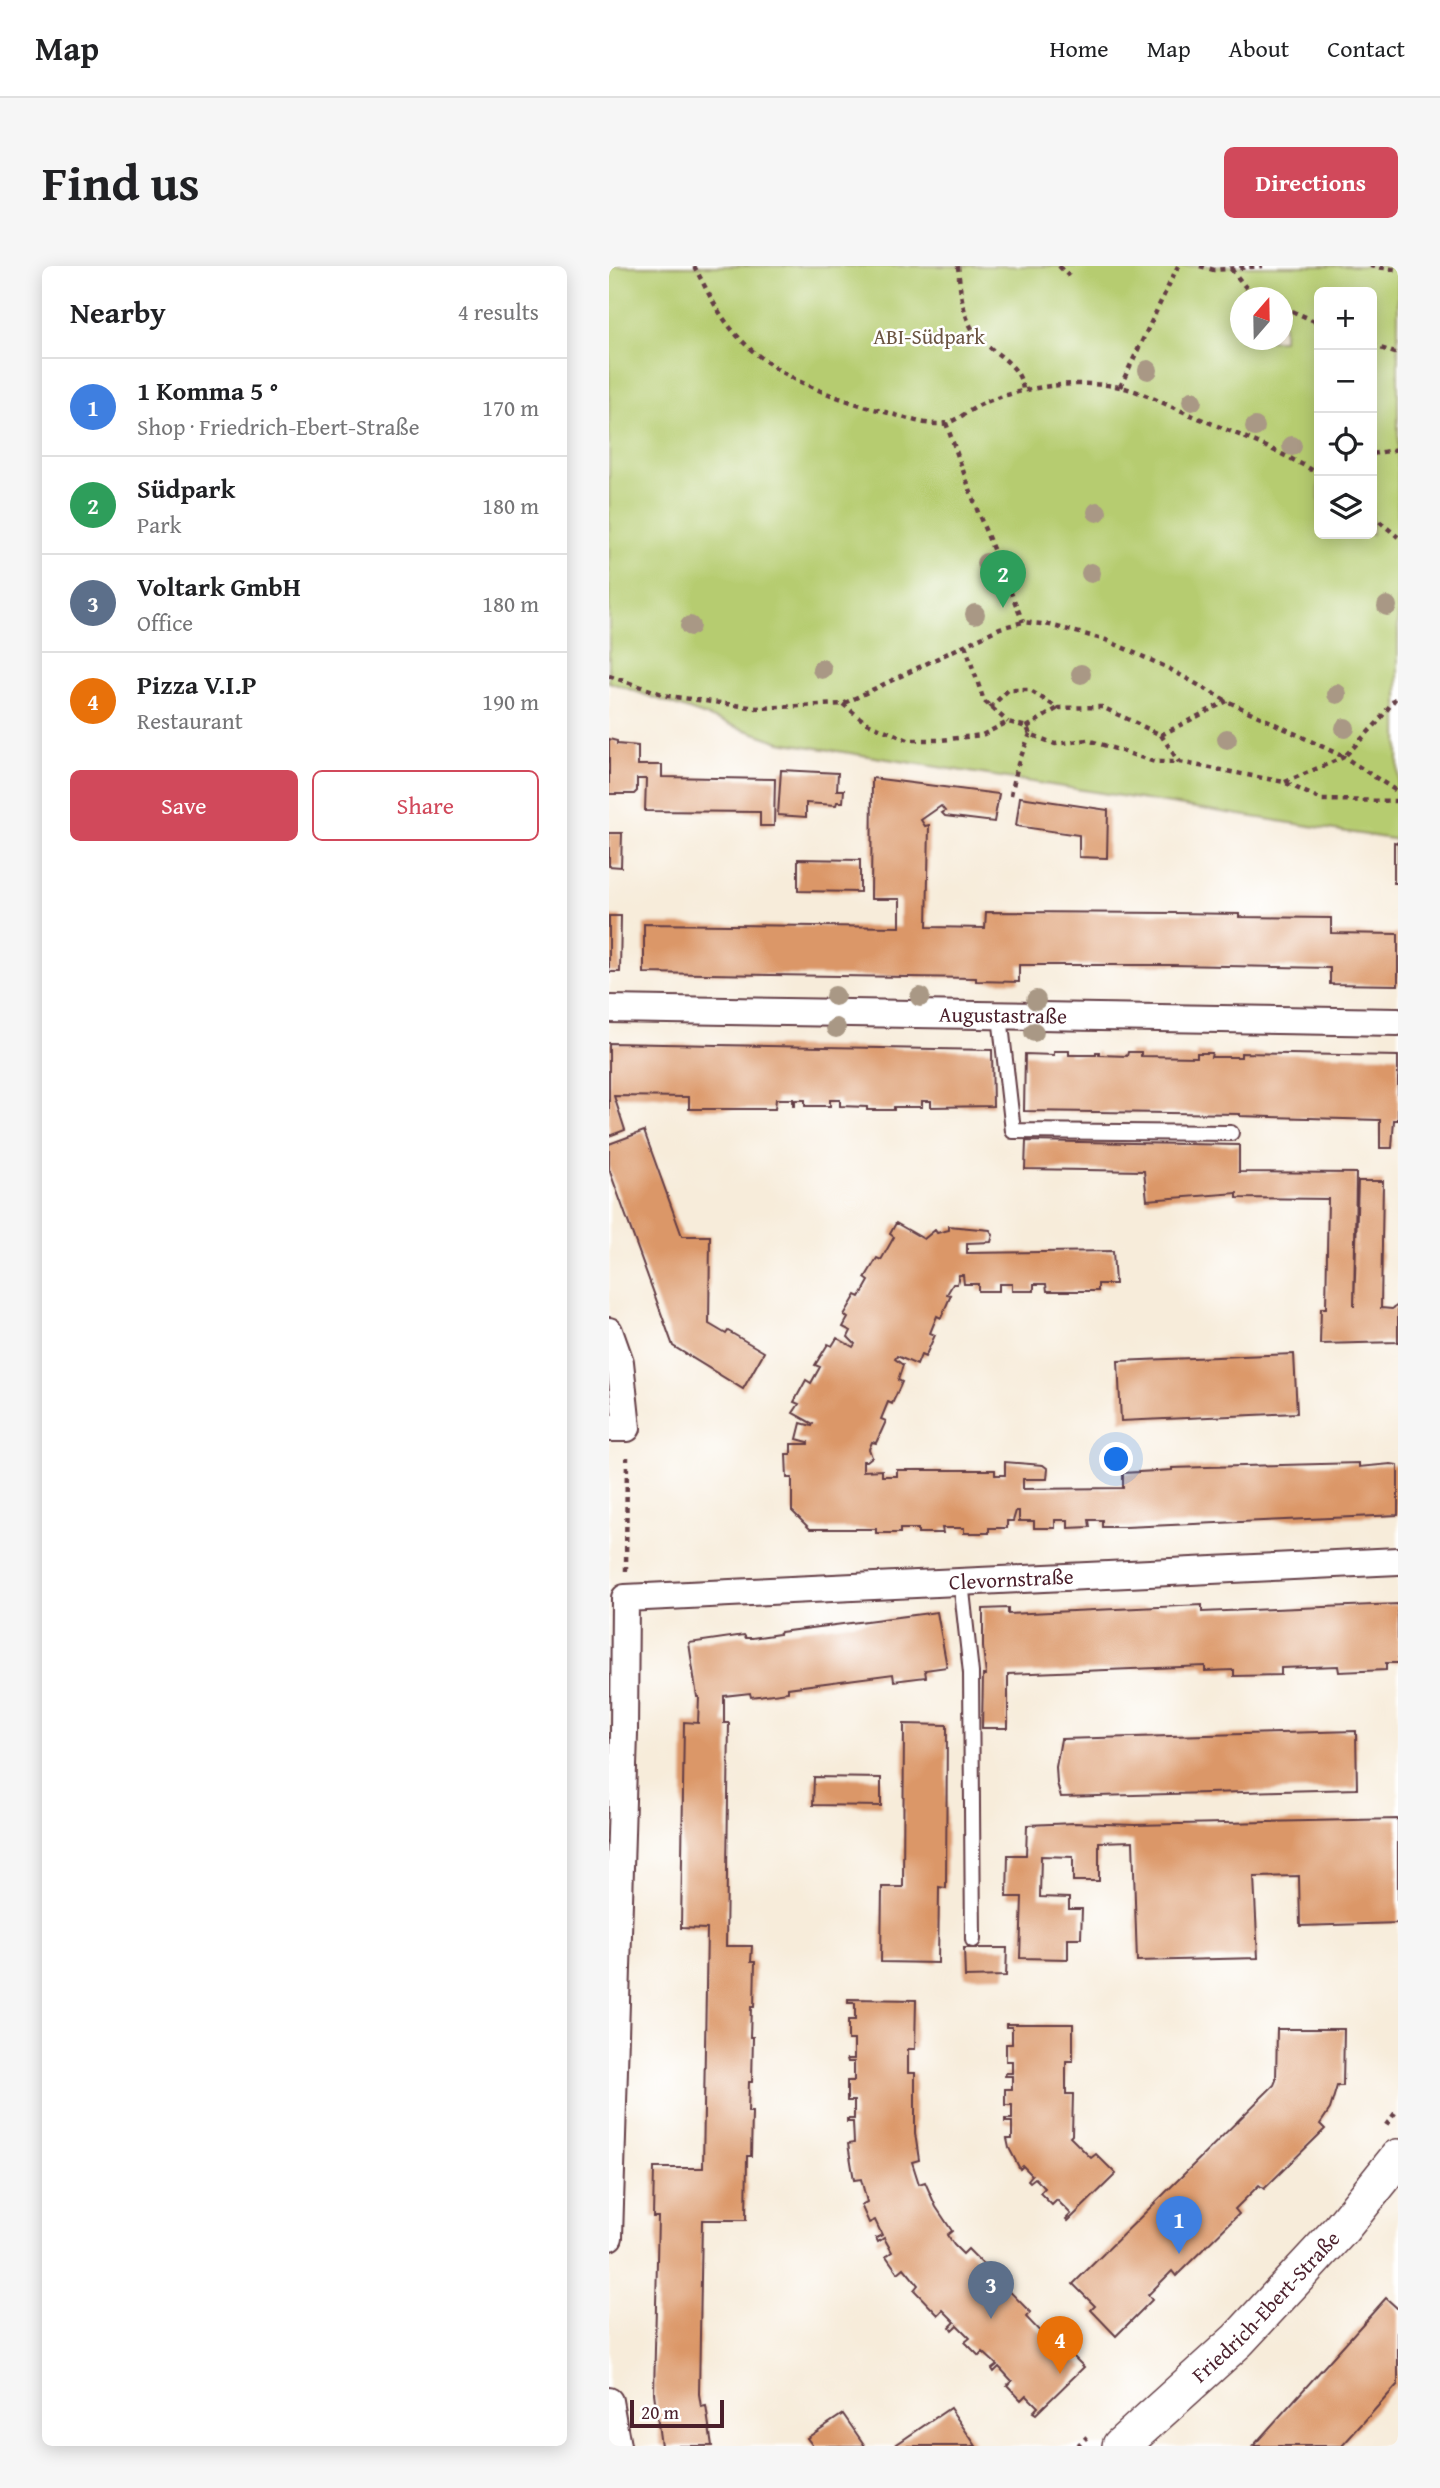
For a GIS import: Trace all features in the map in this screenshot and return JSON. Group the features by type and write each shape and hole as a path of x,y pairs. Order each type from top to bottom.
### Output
{"street":[{"name":"Augustastraße","path":"609,1009 1398,1022"},
{"path":"609,1331 620,1362 618,1428"},
{"name":"Clevornstraße","path":"625,1598 1398,1561"},
{"path":"609,2237 616,1733 625,1598"},
{"name":"Friedrich-Ebert-Straße","path":"1121,2446 1238,2340 1341,2229 1398,2158"},
{"path":"609,2401 617,2446"}],"lane":[{"path":"1000,1016 1013,1131 1231,1133"},
{"path":"961,1582 971,1673 973,1940"}],"path":[{"path":"694,266 729,326 755,353 782,373 805,385 866,406 935,425 946,423 968,410 1006,394 1023,390 1072,385 1120,387 1246,439 1314,472"},
{"path":"958,266 961,299 970,326 985,344 1009,360 1022,380 1023,390"},
{"path":"1059,266 1069,276"},
{"path":"1120,387 1178,266"},
{"path":"1200,266 1214,270 1263,266"},
{"path":"1370,266 1398,270"},
{"path":"1230,268 1246,287"},
{"path":"1293,311 1314,321"},
{"path":"1377,347 1398,354"},
{"path":"946,423 979,515 1023,622"},
{"path":"1377,453 1398,449"},
{"path":"1377,519 1398,537"},
{"path":"609,676 668,696 757,708 843,704 1000,628 1023,622 1050,625 1106,640 1167,667 1227,701 1344,757 1398,792"},
{"path":"965,645 984,701 1008,722 1027,727 1058,708 1102,707 1161,735 1179,762"},
{"path":"990,708 1007,691 1029,690 1058,708"},
{"path":"1284,782 1344,757 1377,723 1398,695"},
{"path":"1161,735 1227,701"},
{"path":"843,704 865,722 908,740 941,740 982,735 1008,722"},
{"path":"1027,727 1030,734 1055,744 1088,740 1155,762 1179,762 1284,782 1322,800 1398,801"},
{"path":"1011,795 1018,764 1030,734"},
{"path":"618,1428 625,1598"}],"green space":[{"name":"ABI-Südpark","path":"609,266 1398,266 1398,840 780,742 609,682"}],"building":[{"path":"609,739 617,741 617,744 638,746 638,765 662,765 662,777 775,779 774,826 760,826 760,812 645,811 646,779 637,779 637,791 634,794 609,794"},
{"path":"781,770 838,773 837,790 844,790 843,802 837,802 836,805 806,803 806,817 778,815"},
{"path":"872,778 999,794 994,822 945,816 941,806 921,820 925,826 929,825 927,927 985,928 986,912 1239,914 1239,917 1331,918 1331,933 1398,934 1398,985 1330,984 1330,968 1173,965 1019,965 1019,982 976,981 976,978 644,973 644,924 900,927 900,899 871,899"},
{"path":"1020,797 1108,810 1107,858 1079,857 1079,835 1016,826"},
{"path":"609,833 622,833 621,867 609,866"},
{"path":"1394,842 1398,843 1398,883 1394,883"},
{"path":"798,859 860,860 860,892 798,891"},
{"path":"609,916 621,916 620,972 609,972"},
{"path":"609,1043 992,1050 993,1106 931,1107 931,1101 922,1101 922,1107 867,1110 867,1107 840,1106 840,1100 830,1100 830,1106 805,1106 805,1100 795,1100 793,1106 793,1099 776,1099 775,1109 689,1109 689,1097 614,1096 625,1130 609,1136"},
{"path":"1054,1051 1069,1051 1069,1055 1096,1055 1096,1052 1099,1052 1099,1055 1127,1056 1128,1052 1141,1052 1141,1056 1197,1057 1197,1053 1212,1053 1211,1057 1241,1057 1241,1053 1398,1056 1398,1120 1394,1120 1392,1148 1380,1148 1380,1120 1240,1114 1024,1111 1025,1054 1054,1055"},
{"path":"644,1131 682,1236 710,1236 709,1324 726,1334 728,1331 764,1352 743,1389 673,1346 609,1169 609,1144"},
{"path":"1026,1141 1239,1145 1239,1172 1356,1173 1354,1307 1358,1181 1383,1181 1381,1308 1392,1309 1398,1305 1398,1342 1320,1344 1321,1308 1326,1308 1328,1199 1237,1198 1237,1193 1147,1200 1144,1171 1025,1169"},
{"path":"896,1223 924,1239 935,1230 937,1233 949,1230 949,1226 990,1230 993,1235 991,1242 967,1243 967,1253 1113,1251 1115,1284 1098,1284 1098,1291 1047,1291 1046,1284 1034,1284 1034,1291 1012,1291 1012,1284 999,1284 999,1291 978,1291 978,1284 964,1284 963,1275 959,1275 957,1284 953,1284 947,1294 951,1295 941,1318 937,1316 930,1333 935,1335 925,1357 921,1355 917,1365 897,1356 895,1359 903,1365 898,1380 902,1382 892,1404 888,1402 881,1419 886,1421 876,1443 872,1442 869,1449 872,1457 863,1461 863,1471 882,1470 882,1476 897,1476 897,1470 995,1470 995,1475 1005,1475 1005,1462 1043,1465 1048,1469 1047,1479 1023,1479 1023,1489 1123,1488 1123,1473 1172,1468 1359,1463 1359,1467 1391,1464 1398,1465 1398,1515 1125,1527 1102,1527 1102,1520 1089,1520 1090,1527 1068,1528 1068,1520 1055,1520 1055,1528 1034,1528 1034,1521 1019,1521 1019,1511 1016,1511 1013,1521 1007,1521 1007,1528 989,1528 989,1533 964,1533 964,1528 942,1528 943,1533 918,1533 918,1529 900,1529 900,1533 876,1533 876,1529 810,1529 792,1511 792,1478 787,1478 786,1454 791,1454 791,1444 808,1444 797,1439 801,1423 813,1424 793,1413 799,1404 794,1402 806,1380 811,1383 820,1367 815,1365 828,1344 832,1346 837,1338 853,1347 855,1344 848,1337 851,1331 843,1327 848,1318 844,1315 856,1295 860,1297 869,1281 865,1278 877,1258 881,1260 894,1237 890,1234"},
{"path":"1294,1354 1297,1413 1121,1421 1118,1361"},
{"path":"1398,1604 1398,1663 1386,1663 1386,1670 1339,1672 1338,1666 1281,1668 1281,1675 1234,1676 1234,1670 1205,1671 1205,1666 1008,1674 1008,1728 982,1728 983,1675 986,1675 983,1609 1008,1608 1008,1614 1202,1605 1202,1612"},
{"path":"937,1612 947,1667 925,1670 926,1677 894,1681 893,1674 788,1688 788,1692 751,1697 750,1693 724,1696 724,1723 729,1723 726,1946 752,1946 751,1962 755,1962 750,2037 753,2037 752,2082 749,2082 748,2112 752,2112 751,2156 747,2156 746,2220 702,2220 699,2394 701,2407 706,2406 712,2446 661,2446 654,2393 658,2217 653,2217 654,2168 703,2168 707,1929 681,1928 684,1722 698,1723 699,1697 689,1643 744,1635 746,1638 752,1638"},
{"path":"904,1724 947,1725 946,1888 939,1887 938,1963 881,1962 882,1887 903,1887"},
{"path":"1356,1731 1357,1789 1061,1797 1057,1783 1056,1767 1061,1739"},
{"path":"814,1777 881,1778 881,1806 813,1805"},
{"path":"1398,1819 1398,1923 1300,1926 1299,1876 1254,1877 1258,1958 1137,1961 1133,1841 1099,1842 1099,1881 1073,1881 1073,1857 1041,1856 1040,1897 1069,1898 1069,1909 1082,1909 1081,1938 1068,1938 1068,1959 1020,1958 1022,1897 1007,1897 1008,1855 1026,1855 1027,1825"},
{"path":"964,1948 1007,1948 1006,1976 965,1977"},
{"path":"848,1999 916,2000 915,2049 908,2049 908,2073 915,2073 915,2133 919,2160 912,2162 919,2184 925,2182 936,2207 952,2231 947,2235 954,2245 963,2254 968,2249 1030,2312 1026,2317 1047,2339 1052,2335 1084,2367 1036,2414 1033,2412 1038,2407 1026,2395 1021,2400 1007,2385 1012,2381 999,2367 994,2372 992,2369 997,2365 983,2352 979,2356 965,2342 970,2338 957,2325 952,2330 950,2327 955,2322 943,2310 938,2315 914,2290 918,2285 904,2268 898,2273 886,2256 892,2252 884,2238 878,2242 876,2238 882,2235 875,2220 869,2223 861,2205 867,2202 861,2179 854,2180 848,2144 854,2143 853,2122 847,2122 847,2119 854,2119 854,2101 847,2101 847,2081 854,2081 854,2062 848,2062 847,2059 854,2059 854,2040 848,2040 848,2020 855,2020 855,2003 848,2003"},
{"path":"1006,2024 1073,2024 1073,2061 1066,2061 1066,2094 1073,2094 1070,2137 1091,2158 1096,2154 1116,2174 1068,2221 1066,2219 1071,2214 1057,2200 1052,2205 1040,2193 1045,2188 1035,2178 1030,2182 1028,2180 1032,2175 1023,2166 1020,2169 1009,2148 1007,2139 1012,2139 1012,2122 1005,2122 1005,2119 1012,2119 1012,2105 1005,2105 1005,2089 1012,2089 1012,2076 1005,2076 1006,2073 1012,2073 1012,2061 1006,2061 1006,2044 1012,2044 1012,2027 1006,2027"},
{"path":"1277,2029 1344,2029 1343,2086 1337,2086 1330,2109 1320,2124 1325,2129 1264,2189 1259,2185 1235,2209 1239,2214 1176,2276 1172,2271 1148,2295 1152,2300 1116,2336 1091,2310 1095,2306 1073,2284 1274,2085"},
{"path":"1386,2298 1398,2309 1398,2384 1342,2446 1253,2446"},
{"path":"950,2408 976,2446 894,2446"},
{"path":"843,2414 865,2446 813,2446 807,2438"}],"place":[{"name":"Südpark","path":"1003,608"},
{"name":"1 Komma 5 °","path":"1179,2254"},
{"name":"Voltark GmbH","path":"991,2319"},
{"name":"Pizza V.I.P","path":"1060,2374"}]}
